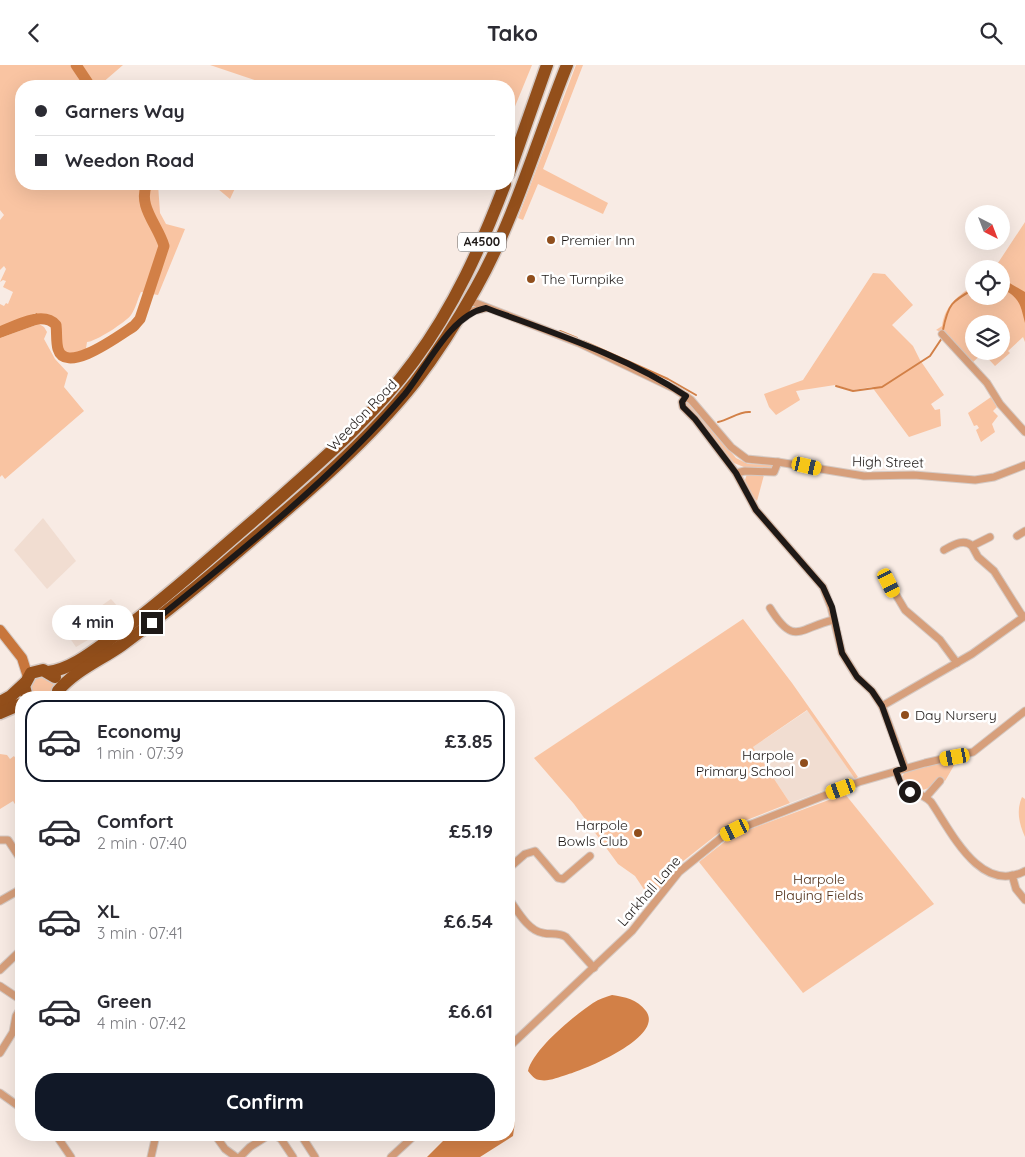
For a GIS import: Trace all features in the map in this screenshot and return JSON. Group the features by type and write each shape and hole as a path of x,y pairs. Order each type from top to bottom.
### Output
{"highway":[{"path":"515,156 547,65"},
{"name":"Weedon Road","path":"61,691 79,673 152,623 318,482 404,395 454,326 477,286 511,209 567,65"},
{"name":"Weedon Road","path":"26,680 45,671 68,666 136,620 178,587 358,426 424,348 454,299 481,245 503,190"},
{"path":"45,671 57,679 56,691"},
{"path":"26,680 27,691"},
{"path":"16,691 26,680"},
{"path":"0,702 15,692"},
{"path":"0,713 15,707"}],"street":[{"path":"454,326 472,311 484,307 477,286"},
{"name":"High Street","path":"454,299 469,300 579,343 655,378 686,396 738,454 747,459 864,476 914,475 975,480 1002,475 1025,465"},
{"path":"942,334 987,383 1000,404 1025,432"},
{"path":"686,396 682,402 683,407 695,419 736,473 756,510 823,587 832,607 833,620 842,653 848,664 872,691 882,706 904,768"},
{"path":"736,473 745,471 774,472 778,462"},
{"path":"1017,536 1025,531"},
{"path":"972,547 990,537"},
{"path":"882,706 958,663 1024,617 994,571 978,557 969,543 963,542 944,550"},
{"path":"889,583 905,609 940,640 958,663"},
{"path":"770,608 781,625 792,632 802,632 833,620"},
{"path":"0,631 22,658 45,671"},
{"path":"22,658 26,680"},
{"name":"Larkhall Lane","path":"515,1041 632,931 679,872 726,835 850,785 904,768 973,752 1025,711"},
{"path":"896,771 905,790 926,797 974,864 991,874 1012,875 1025,871"},
{"path":"926,797 940,781"},
{"path":"0,840 8,840 15,849"},
{"path":"515,862 524,854 535,851 558,878 563,879 590,856"},
{"path":"1012,875 1016,889 1025,900"},
{"path":"0,901 15,892"},
{"path":"515,907 533,930 566,937 594,967"},
{"path":"0,969 15,955"},
{"path":"0,986 15,996"},
{"path":"0,1053 13,1032 15,1021"},
{"path":"0,1094 15,1104"},
{"path":"61,1141 71,1157"},
{"path":"151,1157 154,1141"},
{"path":"219,1141 225,1149 236,1157"},
{"path":"240,1157 260,1141"},
{"path":"282,1141 293,1157"},
{"path":"305,1141 315,1157"},
{"path":"391,1157 408,1141"}],"shaded area":[{"path":"1010,283 1025,292 1025,323 1021,307 1010,294"},
{"path":"37,313 39,324 0,338 0,328"},
{"path":"43,518 76,561 47,589 14,550"},
{"path":"111,599 127,617 76,647 65,631"},
{"name":"Harpole Primary School","path":"808,710 855,779 790,803 753,747"},
{"path":"612,995 630,999 646,1011 649,1021 644,1031 620,1051 589,1067 553,1079 538,1080 532,1076 528,1071 531,1062 546,1043 593,1003"},
{"path":"443,1141 505,1141 480,1157 427,1157"}],"green space":[{"path":"0,65 70,65 79,80 15,80 15,190 158,190 160,213 166,224 185,229 158,295 141,292 131,315 97,339 87,342 85,355 66,358 59,349 58,335 53,321 37,319 36,313 0,328 0,304 4,306 6,303 8,304 13,292 3,287 6,281 0,282 6,269 4,266 0,270 0,220 4,215 0,210"},
{"path":"76,65 123,65 106,80 83,80 83,77"},
{"path":"210,65 532,65 515,106 515,80 254,80"},
{"path":"576,65 583,65 543,169 608,203 603,214 538,184 523,220 518,218"},
{"path":"219,190 234,190 230,199"},
{"path":"1025,222 1025,342 1023,337 1010,349 1010,315 965,315 965,355 946,334 936,330 942,326 949,307 965,292 965,305 1010,305 1010,260 1000,260 1007,250 1010,250 1010,245"},
{"path":"873,273 885,274 913,305 892,325 913,346 920,360 944,395 931,404 935,410 940,409 941,426 909,437 872,387 853,390 835,385 796,391 800,400 776,415 769,407 764,394 803,380"},
{"path":"39,324 47,332 44,339 55,359 68,373 64,387 84,411 5,479 2,475 0,477 0,338"},
{"path":"989,360 1002,360 995,366"},
{"path":"991,397 997,407 993,411 998,416 992,424 995,432 981,442 976,430 979,428 977,425 974,426 968,413"},
{"path":"685,402 688,402 736,458 748,464 774,465 775,469 744,467 734,463 685,405"},
{"path":"747,474 764,475 757,501 751,495 745,480"},
{"path":"743,619 792,683 858,777 855,779 807,710 753,747 790,803 724,829 682,862 651,900 635,876 618,864 574,804 534,758"},
{"path":"42,676 46,677 53,684 53,691 31,691 30,688 34,680"},
{"path":"0,754 7,755 10,759 14,756 15,804 13,801 0,809"},
{"path":"967,756 956,762 945,781 939,778 932,786 920,790 905,786 902,778 904,773 910,770"},
{"name":"Harpole Playing Fields","path":"845,794 934,904 803,993 699,862 728,839"},
{"path":"1022,797 1025,799 1025,837 1019,817"}],"waterway":[{"path":"76,65 86,80"},
{"path":"0,332 21,323 37,319 50,321 56,325 58,349 63,356 71,358 94,351 134,326 140,319 164,246 146,208 146,190"},
{"path":"943,330 952,304 965,295"},
{"path":"560,331 577,338"},
{"path":"836,386 853,391 882,387 930,356 942,338"},
{"path":"583,341 668,379 696,395"},
{"path":"718,422 750,412"}],"place":[{"name":"Premier Inn","path":"551,240"},
{"name":"The Turnpike","path":"531,279"},
{"name":"Day Nursery","path":"905,715"},
{"name":"Harpole Primary School","path":"804,763"},
{"name":"Harpole Bowls Club","path":"638,833"}],"route":[{"path":"152,623 221,567 318,482 404,395 454,326 472,311 486,308 579,343 655,378 686,396 681,405 695,419 729,462 761,517 823,587 832,607 833,620 842,653 857,677 872,691 882,706 904,768 896,771 902,787 910,792"}]}
